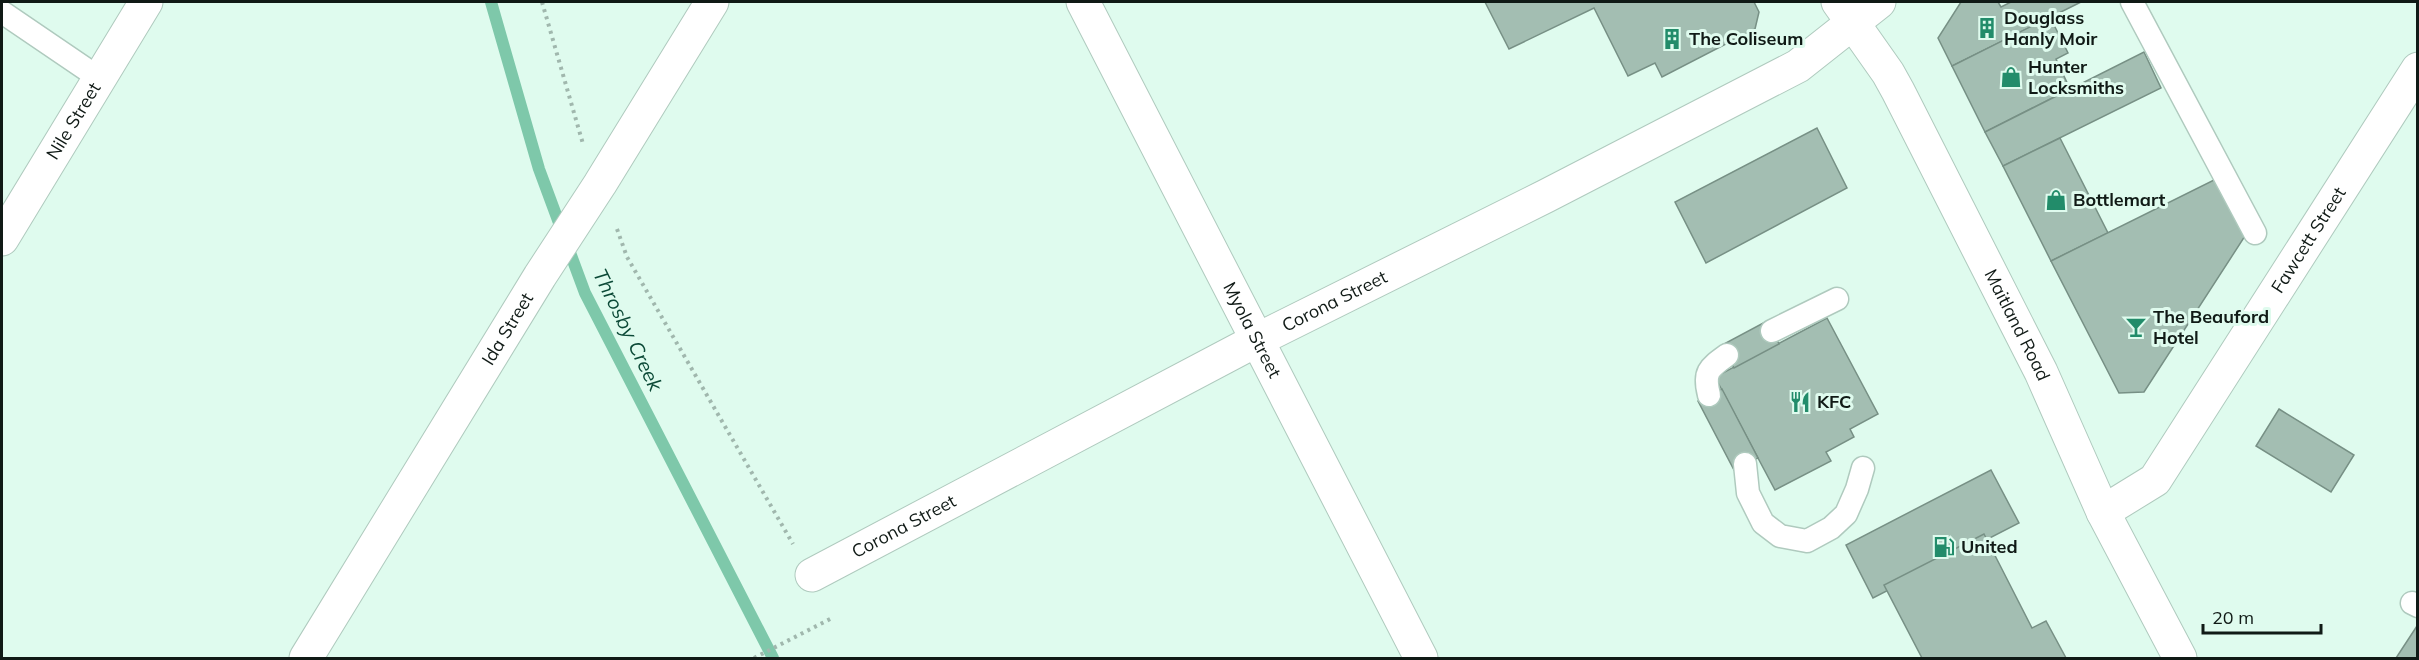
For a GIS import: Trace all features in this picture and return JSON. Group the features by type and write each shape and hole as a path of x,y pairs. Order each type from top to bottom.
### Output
{"street":[{"name":"Nile Street","path":"2,239 146,2"},
{"name":"Ida Street","path":"306,658 540,276 600,184 712,2"},
{"name":"Myola Street","path":"1083,2 1421,658"},
{"name":"Corona Street","path":"812,575 1257,340 1798,66 1846,12 1879,2"},
{"name":"Maitland Road","path":"1846,12 1893,82 2041,372 2103,512 2180,658"},
{"name":"Fawcett Street","path":"2103,512 2155,480 2418,69"}],"lane":[{"path":"2132,2 2255,233"},
{"path":"2,12 99,78"},
{"path":"1772,331 1837,299"},
{"path":"1709,395 1705,381 1710,368 1727,355"},
{"path":"1745,464 1748,493 1763,523 1780,536 1807,541 1832,528 1846,514 1863,468"}],"path":[{"path":"542,2 579,136 600,184 627,257 812,575"},
{"path":"754,658 834,617"}],"building":[{"name":"The Coliseum","path":"1485,2 1754,2 1759,12 1755,29 1662,77 1655,63 1628,76 1594,8 1509,49"},
{"name":"Douglass Hanly Moir","path":"1961,2 1998,2 2001,7 2011,2 2081,2 1952,66 1938,38"},
{"name":"Hunter Locksmiths","path":"2050,17 2068,53 2056,59 2070,89 1985,132 1952,66"},
{"path":"2144,52 2161,88 2003,166 1985,132"},
{"path":"1817,128 1847,188 1706,263 1675,202"},
{"name":"Bottlemart","path":"2060,138 2108,233 2051,261 2003,166"},
{"name":"The Beauford Hotel","path":"2216,179 2245,236 2144,392 2119,393 2051,261"},
{"name":"KFC","path":"1827,318 1878,414 1850,429 1854,437 1826,452 1831,461 1775,490 1715,377"},
{"path":"1767,321 1779,344 1734,368 1722,345"},
{"path":"1722,389 1758,458 1734,470 1698,401"},
{"path":"2279,409 2354,455 2331,492 2256,446"},
{"path":"1991,470 2019,523 1873,598 1846,545"},
{"path":"1984,534 2032,628 2046,621 2066,658 1922,658 1884,585"},
{"path":"2417,626 2418,658 2396,658"}],"waterway":[{"name":"Throsby Creek","path":"491,2 539,169 585,293 773,658"}],"place":[{"name":"Douglass Hanly Moir","path":"1987,28"},
{"name":"The Coliseum","path":"1672,39"},
{"name":"Hunter Locksmiths","path":"2011,77"},
{"name":"Bottlemart","path":"2056,200"},
{"name":"The Beauford Hotel","path":"2136,327"},
{"name":"KFC","path":"1800,402"},
{"name":"United","path":"1944,547"}]}
